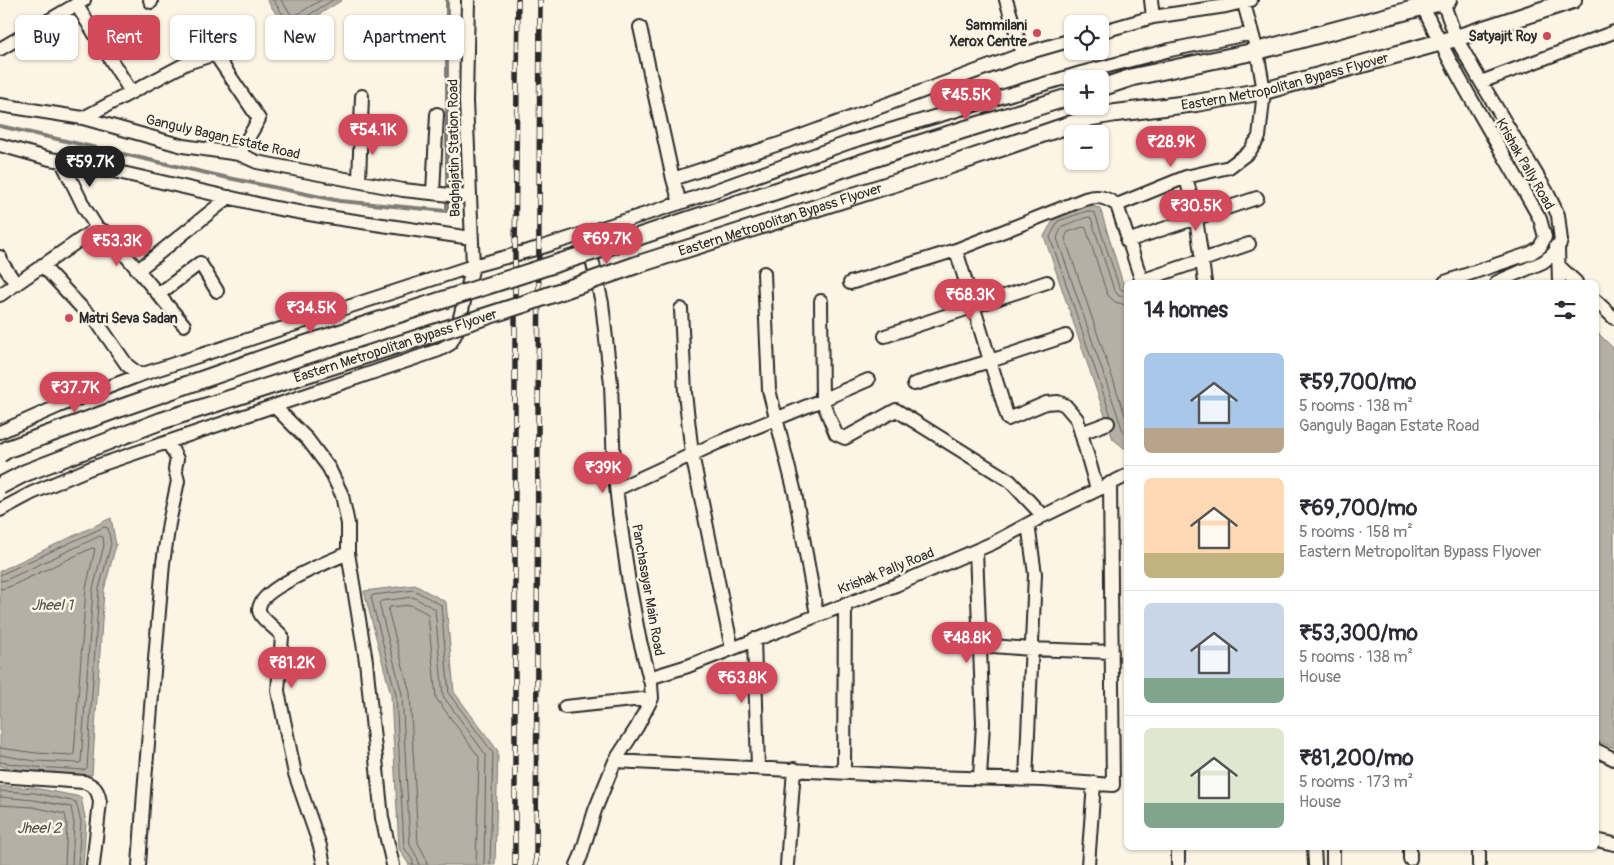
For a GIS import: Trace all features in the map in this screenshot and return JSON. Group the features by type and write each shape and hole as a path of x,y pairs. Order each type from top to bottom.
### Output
{"main road":[{"name":"Eastern Metropolitan Bypass Flyover","path":"0,486 25,473 161,421 514,307 642,263 920,175 1092,117 1196,103 1264,91 1456,38 1573,0"},
{"path":"1109,85 1133,77 1257,51 1445,1"},
{"name":"Eastern Metropolitan Bypass Flyover","path":"0,454 8,449 115,410 284,351 1064,99"}],"street":[{"name":"Baghajatin Station Road","path":"274,406 439,350 450,344 456,333 473,266 466,101 468,0"},
{"path":"1006,0 1023,54"},
{"path":"1151,0 1153,17"},
{"path":"1109,29 1153,17 1246,1 1264,91 1259,137 1249,152 1229,167 1186,177 1117,204"},
{"name":"Krishak Pally Road","path":"1445,1 1456,38 1480,82 1554,204 1561,231 1561,241 1558,248 1559,280"},
{"path":"0,49 80,2 131,92"},
{"name":"Krishak Pally Road","path":"1423,6 1474,105 1540,219 1546,237"},
{"path":"640,27 673,179 680,203"},
{"path":"1480,82 1614,32"},
{"path":"0,432 140,374 473,266 539,248 680,203 850,142 1081,73 1162,52 1252,33"},
{"path":"673,179 785,142 1023,54 1064,42"},
{"path":"83,118 188,63 214,54 259,119 239,154"},
{"path":"359,181 362,96"},
{"name":"Ganguly Bagan Estate Road","path":"0,105 83,118 183,146 239,154 257,162 403,190 469,197"},
{"path":"437,114 442,194"},
{"path":"0,144 61,160 321,216 471,238"},
{"path":"61,160 84,207 97,228 106,232 184,326"},
{"path":"1186,177 1196,218 1205,280"},
{"path":"850,283 956,250 1094,196 1107,198 1117,204 1140,280"},
{"path":"138,270 229,197"},
{"path":"1127,241 1257,198"},
{"path":"0,295 97,228"},
{"name":"Panchasayar Main Road","path":"586,233 602,303 611,384 617,489 629,583 639,637 650,678 652,698"},
{"path":"1451,280 1531,252 1540,247 1546,237 1558,248 1543,262 1502,280"},
{"path":"1146,280 1249,244"},
{"path":"956,250 1008,418 1046,403 1058,402 1071,410 1077,419 1097,489"},
{"path":"0,257 16,284"},
{"path":"159,294 200,263 217,292"},
{"path":"42,265 97,322 127,365 140,374"},
{"path":"1559,266 1574,280"},
{"path":"764,273 770,390 796,493 817,615"},
{"path":"885,336 973,305 1047,282"},
{"path":"821,301 822,400 836,434 845,438 896,410 1010,481 1043,516"},
{"path":"1599,305 1614,318"},
{"path":"681,309 685,393 692,454 732,649"},
{"path":"914,384 1066,336"},
{"path":"617,489 692,454 868,380"},
{"path":"0,510 32,493 91,468 274,406 308,440 329,468 342,495 348,524 348,554 366,661 382,818 393,865"},
{"path":"1081,432 1108,423"},
{"path":"139,865 163,563 178,481 177,459 168,442"},
{"name":"Krishak Pally Road","path":"650,678 688,666 896,585 976,550 1124,477"},
{"path":"616,761 1113,785 1110,483"},
{"path":"1026,780 1035,574 1028,524"},
{"path":"976,550 983,723 980,778"},
{"path":"324,865 320,846 295,774 278,690 282,636 263,618 259,610 261,603 285,582 348,554"},
{"path":"844,604 844,772"},
{"path":"754,639 758,768"},
{"path":"980,645 1112,652"},
{"path":"565,707 652,698"},
{"path":"577,865 595,810 616,761 652,698"},
{"path":"1599,752 1614,759"},
{"path":"787,865 794,769"},
{"path":"0,776 84,782 92,785 98,792 100,802 93,865"},
{"path":"1088,865 1094,783"},
{"path":"1599,841 1614,844"},
{"path":"1178,850 1178,865"},
{"path":"1314,850 1315,865"},
{"path":"1333,850 1333,865"},
{"path":"1479,850 1479,865"}],"water":[{"path":"267,0 342,0 319,15 277,15"},
{"path":"1087,205 1100,208 1124,286 1124,448 1113,439 1044,236 1055,217"},
{"path":"1599,334 1614,349 1614,748 1599,741"},
{"name":"Jheel 1","path":"111,518 116,545 104,590 92,775 34,772 0,766 0,571"},
{"path":"415,585 446,602 454,692 498,751 495,865 409,865 399,849 391,695 364,591"},
{"name":"Jheel 2","path":"0,786 35,788 81,797 86,822 83,865 0,865"}],"waterway":[{"path":"0,126 224,177 340,201 447,211 447,0"}],"railway":[{"path":"515,865 515,254 518,0"},
{"path":"536,865 540,0"}],"place":[{"name":"Sammilani Xerox Centre","path":"1037,33"},
{"name":"Satyajit Roy","path":"1547,36"},
{"name":"Matri Seva Sadan","path":"69,318"}]}
